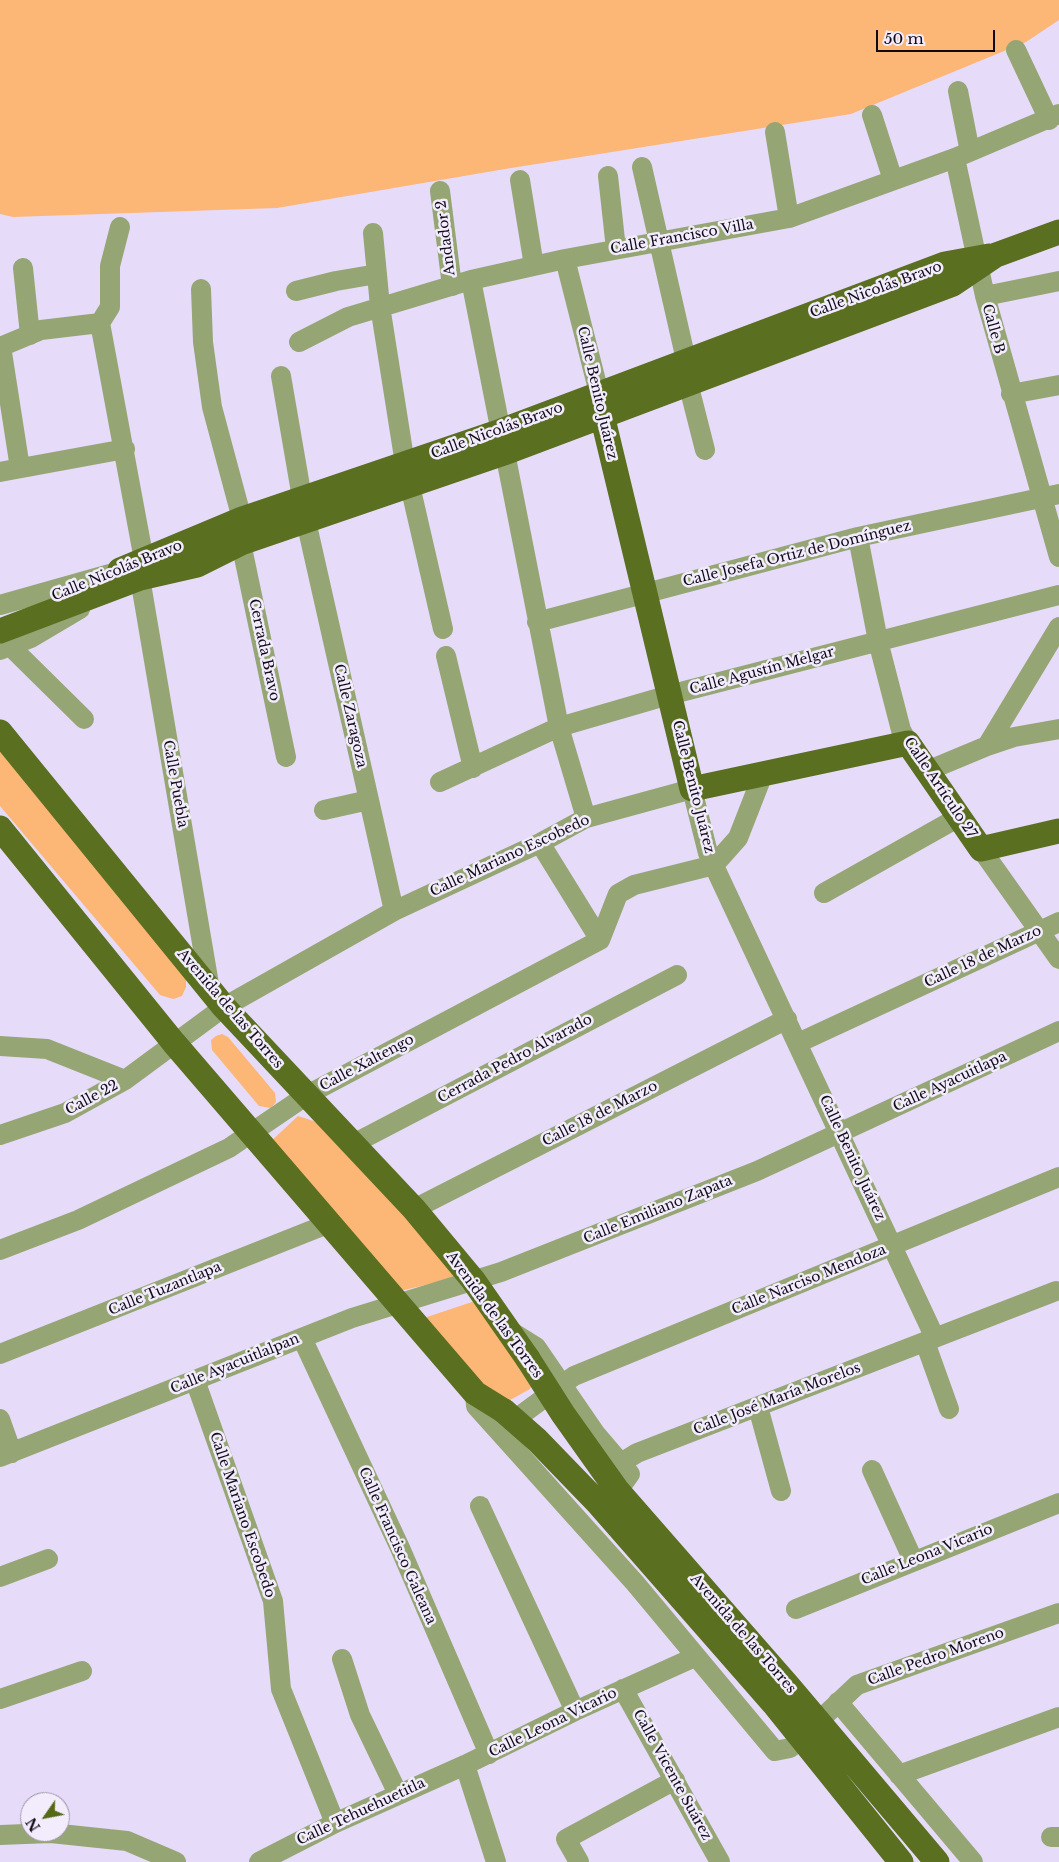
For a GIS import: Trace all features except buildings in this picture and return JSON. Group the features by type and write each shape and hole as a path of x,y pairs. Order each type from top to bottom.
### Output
{"main road":[{"name":"Calle Nicolás Bravo","path":"0,617 128,574 197,565 241,531 502,442 687,371 953,284 982,261 1059,232"},
{"name":"Calle Benito Juárez","path":"601,404 644,594 692,789"},
{"name":"Calle Nicolás Bravo","path":"3,643 128,574"},
{"name":"Avenida de las Torres","path":"0,732 217,998 414,1209 473,1280 528,1359 563,1414 618,1490 937,1862"},
{"name":"Calle Artículo 27","path":"908,742 981,849"},
{"name":"Calle Mariano Escobedo","path":"692,789 908,742"},
{"name":"Avenida de las Torres","path":"0,828 174,1043 475,1393 501,1421 537,1440 610,1517 774,1704 902,1862"},
{"path":"981,849 1059,832"}],"street":[{"path":"1016,50 1054,117"},
{"name":"Calle B","path":"958,91 962,155 982,261 984,296 1011,394 1051,496 1059,557"},
{"path":"872,115 893,180"},
{"name":"Calle Francisco Villa","path":"299,342 348,317 471,280 616,249 789,218 962,155 1054,117"},
{"path":"775,132 789,218"},
{"path":"642,167 705,450"},
{"path":"608,176 616,249"},
{"path":"520,180 534,266"},
{"name":"Andador 2","path":"440,191 452,286"},
{"path":"20,468 0,347 42,330 100,323 110,307 110,266 120,227"},
{"path":"373,233 380,306 407,475 443,629"},
{"name":"Calle Benito Juárez","path":"565,259 601,404"},
{"path":"23,268 30,335"},
{"path":"296,291 376,274"},
{"path":"471,280 559,727 586,818"},
{"path":"984,296 1059,281"},
{"path":"201,289 203,342 212,407 241,531"},
{"name":"Calle Puebla","path":"100,323 125,448 128,574 217,998"},
{"name":"Calle Zaragoza","path":"281,376 305,510 394,911"},
{"path":"1011,394 1059,385"},
{"path":"0,472 125,448"},
{"name":"Calle Josefa Ortiz de Domínguez","path":"537,622 858,536 1051,496"},
{"name":"Cerrada Bravo","path":"241,531 286,756"},
{"name":"Calle Artículo 27","path":"858,536 878,641 901,730 908,742"},
{"path":"0,605 128,574"},
{"name":"Calle Agustín Melgar","path":"440,782 559,727 669,695 1059,595"},
{"path":"987,746 1059,627"},
{"path":"3,643 84,719"},
{"path":"446,656 473,768"},
{"path":"927,771 1014,737 1059,729"},
{"path":"600,940 618,894 634,885 714,865 738,838 762,774"},
{"name":"Calle Benito Juárez","path":"692,789 708,853 893,1246 930,1340 949,1409"},
{"name":"Calle Mariano Escobedo","path":"174,1043 217,998 394,911 540,842 586,818 692,789"},
{"path":"324,810 369,800"},
{"path":"824,893 959,817"},
{"path":"540,842 600,940"},
{"name":"Calle Artículo 27","path":"981,849 1059,959"},
{"name":"Calle 18 de Marzo","path":"798,1043 1038,930 1059,922"},
{"name":"Calle Xaltengo","path":"0,1250 78,1220 229,1148 307,1095 600,940"},
{"name":"Cerrada Pedro Alvarado","path":"353,1144 677,975"},
{"name":"Calle 18 de Marzo","path":"414,1209 786,1019"},
{"name":"Calle Ayacuitlapa","path":"840,1132 1059,1031"},
{"name":"Calle 22","path":"0,1135 65,1113 125,1080 174,1043"},
{"path":"0,1046 47,1049 125,1080"},
{"name":"Calle Emiliano Zapata","path":"473,1280 501,1272 757,1171 840,1132"},
{"name":"Calle Narciso Mendoza","path":"501,1421 562,1387 574,1376 1059,1177"},
{"name":"Calle Tuzantlapa","path":"0,1354 330,1224"},
{"name":"Calle Ayacuitlalpan","path":"6,1455 352,1318 473,1280"},
{"name":"Calle José María Morelos","path":"621,1463 637,1453 1056,1291"},
{"path":"506,1328 536,1347 595,1433 630,1474 588,1532"},
{"name":"Calle Francisco Galeana","path":"302,1338 400,1548 489,1754"},
{"name":"Calle Mariano Escobedo","path":"195,1380 273,1601 281,1689 335,1823"},
{"path":"758,1407 781,1491"},
{"path":"0,1419 6,1455"},
{"path":"501,1421 588,1532 635,1583 695,1657"},
{"path":"872,1470 913,1560"},
{"name":"Calle Leona Vicario","path":"796,1609 913,1560 1059,1503"},
{"path":"480,1506 575,1711"},
{"path":"0,1577 48,1559"},
{"name":"Calle Pedro Moreno","path":"695,1657 775,1751 790,1748 857,1685 1059,1613"},
{"name":"Calle Leona Vicario","path":"465,1766 575,1711 695,1657"},
{"path":"342,1659 360,1715 398,1794"},
{"path":"0,1699 82,1671"},
{"name":"Calle Vicente Suárez","path":"623,1689 720,1862"},
{"path":"838,1702 973,1862"},
{"path":"899,1775 1059,1718"},
{"path":"465,1766 496,1862"},
{"name":"Calle Tehuehuetitla","path":"259,1862 335,1823 465,1766"},
{"path":"579,1862 566,1839 675,1780"},
{"path":"0,1836 51,1833 127,1841 176,1862"}],"shaded area":[{"path":"0,0 1059,0 1059,20 1026,42 851,114 505,169 277,208 13,217 0,214"},
{"path":"0,747 186,979 186,987 182,996 173,999 160,995 0,806"},
{"path":"222,1034 228,1037 275,1093 276,1102 271,1108 259,1106 212,1050 211,1040"},
{"path":"298,1116 326,1125 458,1277 396,1292 267,1145"},
{"path":"475,1301 534,1379 530,1389 510,1400 495,1399 421,1319"}]}
